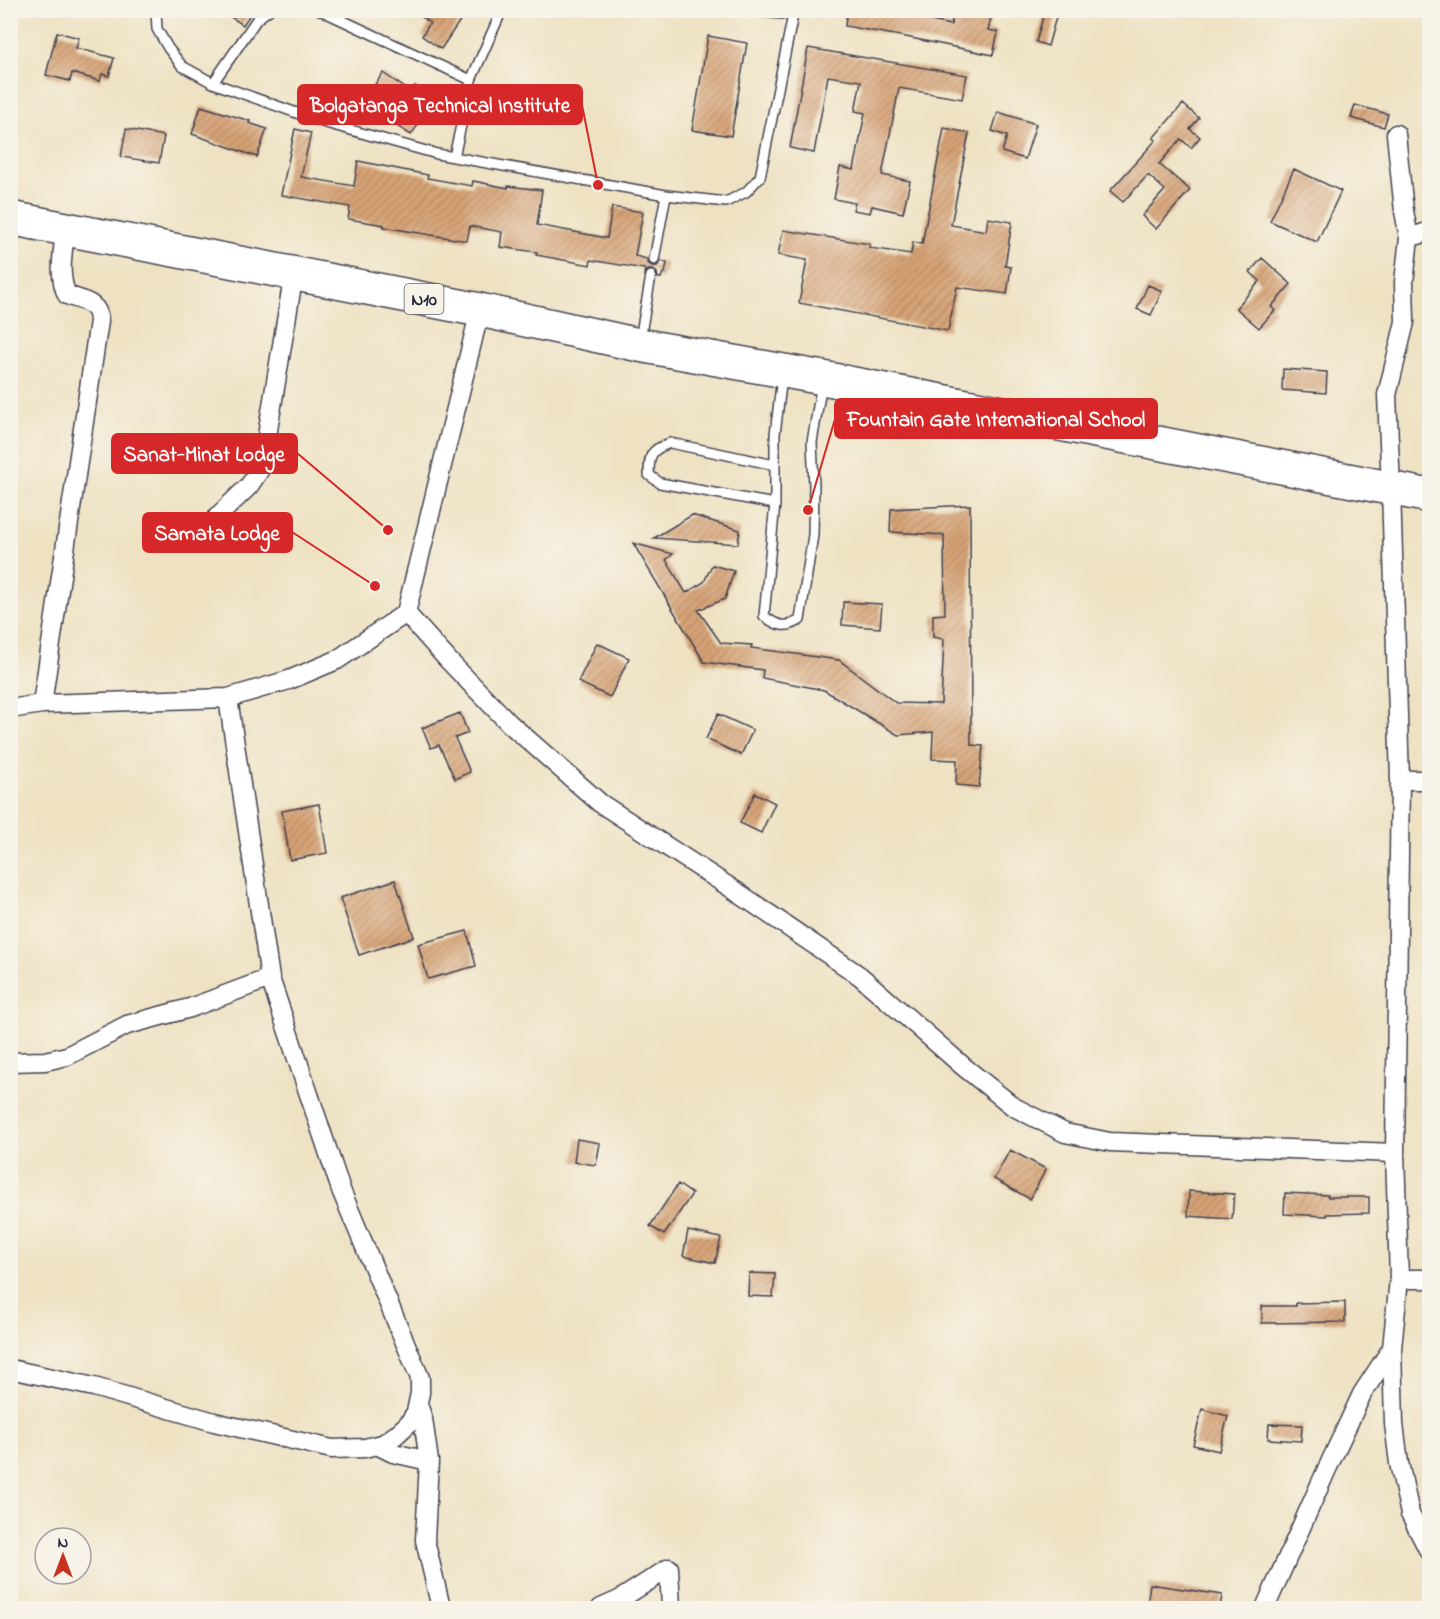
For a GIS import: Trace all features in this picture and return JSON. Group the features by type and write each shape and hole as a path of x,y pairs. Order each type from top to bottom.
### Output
{"highway":[{"name":"N10","path":"10,218 480,310 639,345 823,378 1430,496"}],"street":[{"path":"1396,134 1409,238 1404,282 1405,322 1387,395 1392,489 1400,780 1395,1153 1399,1279 1392,1348 1394,1424 1400,1463 1410,1514 1430,1553"},
{"path":"42,704 99,321 99,313 93,305 68,294 64,287 60,269 64,254 65,228"},
{"path":"1409,238 1430,231"},
{"path":"218,516 249,486 259,471 294,273"},
{"path":"10,709 42,704 228,698 290,681 337,660 406,613 480,310"},
{"path":"406,613 510,724 600,802 860,976 964,1067 1014,1107 1065,1132 1110,1142 1395,1153"},
{"path":"10,1369 94,1387 214,1422 332,1449 364,1448 383,1444 409,1423 416,1412 420,1394 420,1378 341,1190 270,978 228,698"},
{"path":"1400,780 1430,780"},
{"path":"10,1062 45,1061 68,1056 127,1025 190,1008 270,978"},
{"path":"1399,1279 1423,1281 1430,1279"},
{"path":"1265,1608 1362,1394 1392,1348"},
{"path":"418,1404 423,1419 429,1461 425,1540 441,1608"},
{"path":"376,1445 393,1453 429,1461"},
{"path":"601,1608 619,1600 669,1568 671,1608"}],"lane":[{"path":"156,10 157,29 182,66 213,83 322,122 437,154 666,195 726,202 746,192 760,177 793,13 740,10"},
{"path":"213,83 257,19 268,10"},
{"path":"320,10 471,80"},
{"path":"454,157 471,80 502,10"},
{"path":"654,260 666,195"},
{"path":"639,345 651,276"},
{"path":"783,371 775,434 775,504 764,616 774,624 791,626 800,620 813,535 812,441 823,378"},
{"path":"775,465 670,444 657,448 649,459 649,475 660,483 775,504"}],"building":[{"path":"220,10 253,10 243,25"},
{"path":"411,10 467,10 441,49 422,36 430,23"},
{"path":"847,10 878,10 951,25 954,10 993,10 988,30 998,32 993,55 845,26"},
{"path":"1045,10 1058,10 1048,46 1036,42"},
{"path":"57,32 79,38 76,48 114,58 109,76 102,74 100,81 72,73 70,81 46,75"},
{"path":"708,36 747,43 731,136 692,130"},
{"path":"808,48 967,75 962,99 899,88 882,175 910,181 903,213 872,206 870,213 853,210 855,203 834,199 840,167 854,170 865,113 855,111 861,81 828,76 814,153 790,148"},
{"path":"383,73 411,92 415,86 435,100 411,135 389,121 398,108 371,90"},
{"path":"1183,104 1199,118 1190,129 1200,137 1191,148 1181,139 1159,164 1190,190 1156,229 1142,216 1165,190 1148,175 1123,202 1110,191 1156,140 1153,138"},
{"path":"1355,105 1388,114 1384,127 1351,118"},
{"path":"201,106 250,121 249,123 267,129 257,157 192,134"},
{"path":"998,112 1036,124 1025,159 1002,152 1007,136 992,131"},
{"path":"944,128 969,133 951,225 986,231 988,218 1012,222 1005,266 1011,267 1007,294 957,287 948,331 799,303 807,260 778,255 783,230 870,244 869,248 911,254 913,242 922,244"},
{"path":"126,129 164,136 159,163 121,157"},
{"path":"295,129 311,133 301,177 354,186 358,161 428,175 427,178 472,186 473,181 508,188 508,186 542,190 537,225 607,238 612,207 643,212 635,256 647,259 652,266 657,266 661,261 667,263 665,273 658,278 657,273 653,270 648,270 644,275 645,269 591,260 590,265 536,255 537,252 500,247 502,232 470,226 467,241 384,227 384,225 348,219 350,207 281,195"},
{"path":"1294,169 1341,191 1317,242 1270,221"},
{"path":"1262,258 1291,284 1271,307 1275,310 1259,328 1236,308 1260,281 1250,272"},
{"path":"1148,285 1162,291 1151,315 1137,309"},
{"path":"1283,369 1327,372 1326,393 1282,390"},
{"path":"970,505 971,745 983,746 979,787 956,785 957,760 932,759 933,732 898,735 824,690 762,678 763,670 704,662 633,543 673,554 666,560 686,593 704,582 712,565 734,571 725,599 698,610 721,643 752,645 751,648 839,660 896,703 941,704 944,639 933,637 933,615 945,614 944,535 890,532 891,509"},
{"path":"692,515 740,530 738,544 654,538"},
{"path":"843,602 882,604 880,628 842,625"},
{"path":"597,643 629,658 610,697 578,682"},
{"path":"460,713 468,733 455,738 470,772 455,779 439,745 431,748 422,728"},
{"path":"718,714 753,730 741,755 706,739"},
{"path":"755,793 775,803 761,833 740,823"},
{"path":"319,804 327,853 290,860 282,811"},
{"path":"395,880 414,937 359,955 340,898"},
{"path":"467,931 476,966 428,979 418,944"},
{"path":"577,1139 600,1143 596,1165 574,1162"},
{"path":"1010,1150 1046,1169 1030,1199 994,1179"},
{"path":"678,1184 692,1194 664,1235 650,1226"},
{"path":"1189,1191 1234,1194 1232,1219 1188,1216"},
{"path":"1285,1193 1328,1195 1328,1197 1369,1197 1369,1213 1327,1214 1327,1216 1284,1214"},
{"path":"688,1231 721,1238 715,1263 683,1256"},
{"path":"749,1273 775,1274 773,1297 748,1296"},
{"path":"1345,1302 1345,1322 1262,1323 1262,1306"},
{"path":"1202,1409 1228,1416 1219,1451 1193,1445"},
{"path":"1269,1424 1302,1425 1301,1441 1268,1439"},
{"path":"1150,1584 1222,1595 1220,1608 1147,1606"}],"place":[{"name":"Bolgatanga Technical Institute","path":"598,185"},
{"name":"Fountain Gate International School","path":"808,510"},
{"name":"Sanat-Minat Lodge","path":"388,530"},
{"name":"Samata Lodge","path":"375,586"}]}
